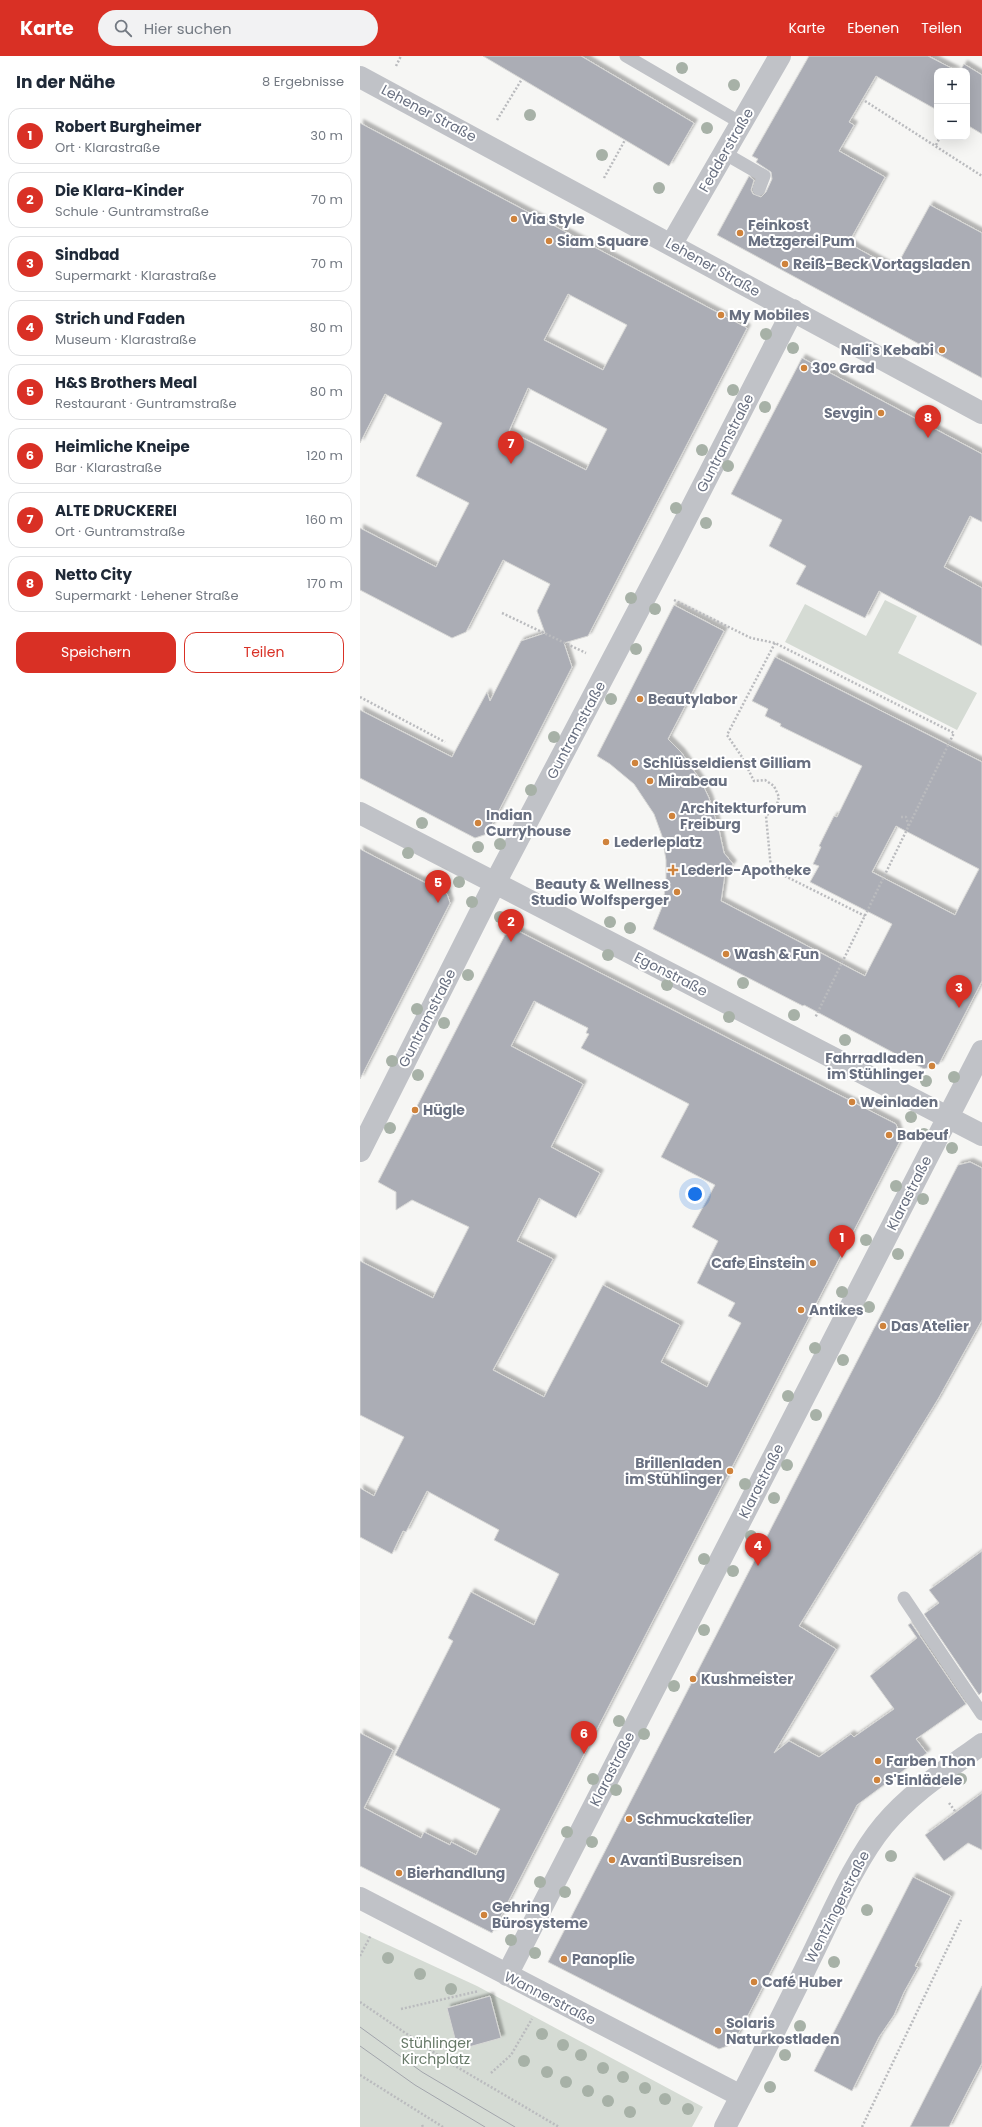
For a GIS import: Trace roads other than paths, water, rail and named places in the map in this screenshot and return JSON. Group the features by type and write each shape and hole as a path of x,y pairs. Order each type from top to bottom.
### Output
{"street":[{"name":"Fedderstraße","path":"672,244 780,56"},
{"name":"Lehener Straße","path":"360,77 672,244 982,413"},
{"name":"Guntramstraße","path":"360,1151 495,883 650,588 793,310"},
{"name":"Egonstraße","path":"360,813 804,1041 982,1135"},
{"name":"Klarastraße","path":"507,1975 982,1051"},
{"name":"Wentzingerstraße","path":"725,2127 760,2061 836,1906 874,1838 886,1823 923,1786 982,1744"},
{"name":"Wannerstraße","path":"360,1898 741,2096"}],"lane":[{"path":"626,56 741,124"},
{"path":"724,154 764,176 759,189"},
{"path":"904,1598 982,1714"}],"tram line":[{"path":"360,2027 422,2072 515,2127"},
{"path":"360,2046 415,2085 485,2127"}],"place":[{"name":"Via Style","path":"514,219"},
{"name":"Feinkost Metzgerei Pum","path":"740,233"},
{"name":"Siam Square","path":"549,241"},
{"name":"Reiß-Beck Vortagsladen","path":"785,264"},
{"name":"My Mobiles","path":"721,315"},
{"name":"Nali's Kebabi","path":"942,350"},
{"name":"30° Grad","path":"804,368"},
{"name":"Sevgin","path":"881,413"},
{"name":"Netto City","path":"928,438"},
{"name":"ALTE DRUCKEREI","path":"511,464"},
{"name":"Beautylabor","path":"640,699"},
{"name":"Schlüsseldienst Gilliam","path":"635,763"},
{"name":"Mirabeau","path":"650,781"},
{"name":"Architekturforum Freiburg","path":"672,816"},
{"name":"Indian Curryhouse","path":"478,823"},
{"name":"Lederleplatz","path":"606,842"},
{"name":"Lederle-Apotheke","path":"673,870"},
{"name":"Beauty & Wellness Studio Wolfsperger","path":"677,892"},
{"name":"H&S Brothers Meal","path":"438,903"},
{"name":"Die Klara-Kinder","path":"511,942"},
{"name":"Wash & Fun","path":"726,954"},
{"name":"Sindbad","path":"959,1008"},
{"name":"Fahrradladen im Stühlinger","path":"932,1066"},
{"name":"Weinladen","path":"852,1102"},
{"name":"Hügle","path":"415,1110"},
{"name":"Babeuf","path":"889,1135"},
{"name":"Robert Burgheimer","path":"842,1258"},
{"name":"Cafe Einstein","path":"813,1263"},
{"name":"Antikes","path":"801,1310"},
{"name":"Das Atelier","path":"883,1326"},
{"name":"Brillenladen im Stühlinger","path":"730,1471"},
{"name":"Strich und Faden","path":"758,1566"},
{"name":"Kushmeister","path":"693,1679"},
{"name":"Heimliche Kneipe","path":"584,1754"},
{"name":"Farben Thon","path":"878,1761"},
{"name":"S'Einlädele","path":"877,1780"},
{"name":"Schmuckatelier","path":"629,1819"},
{"name":"Avanti Busreisen","path":"612,1860"},
{"name":"Bierhandlung","path":"399,1873"},
{"name":"Gehring Bürosysteme","path":"484,1915"},
{"name":"Panoplie","path":"564,1959"},
{"name":"Café Huber","path":"754,1982"},
{"name":"Solaris Naturkostladen","path":"718,2031"}],"park label":[{"name":"Stühlinger Kirchplatz","path":"436,2052"}]}
